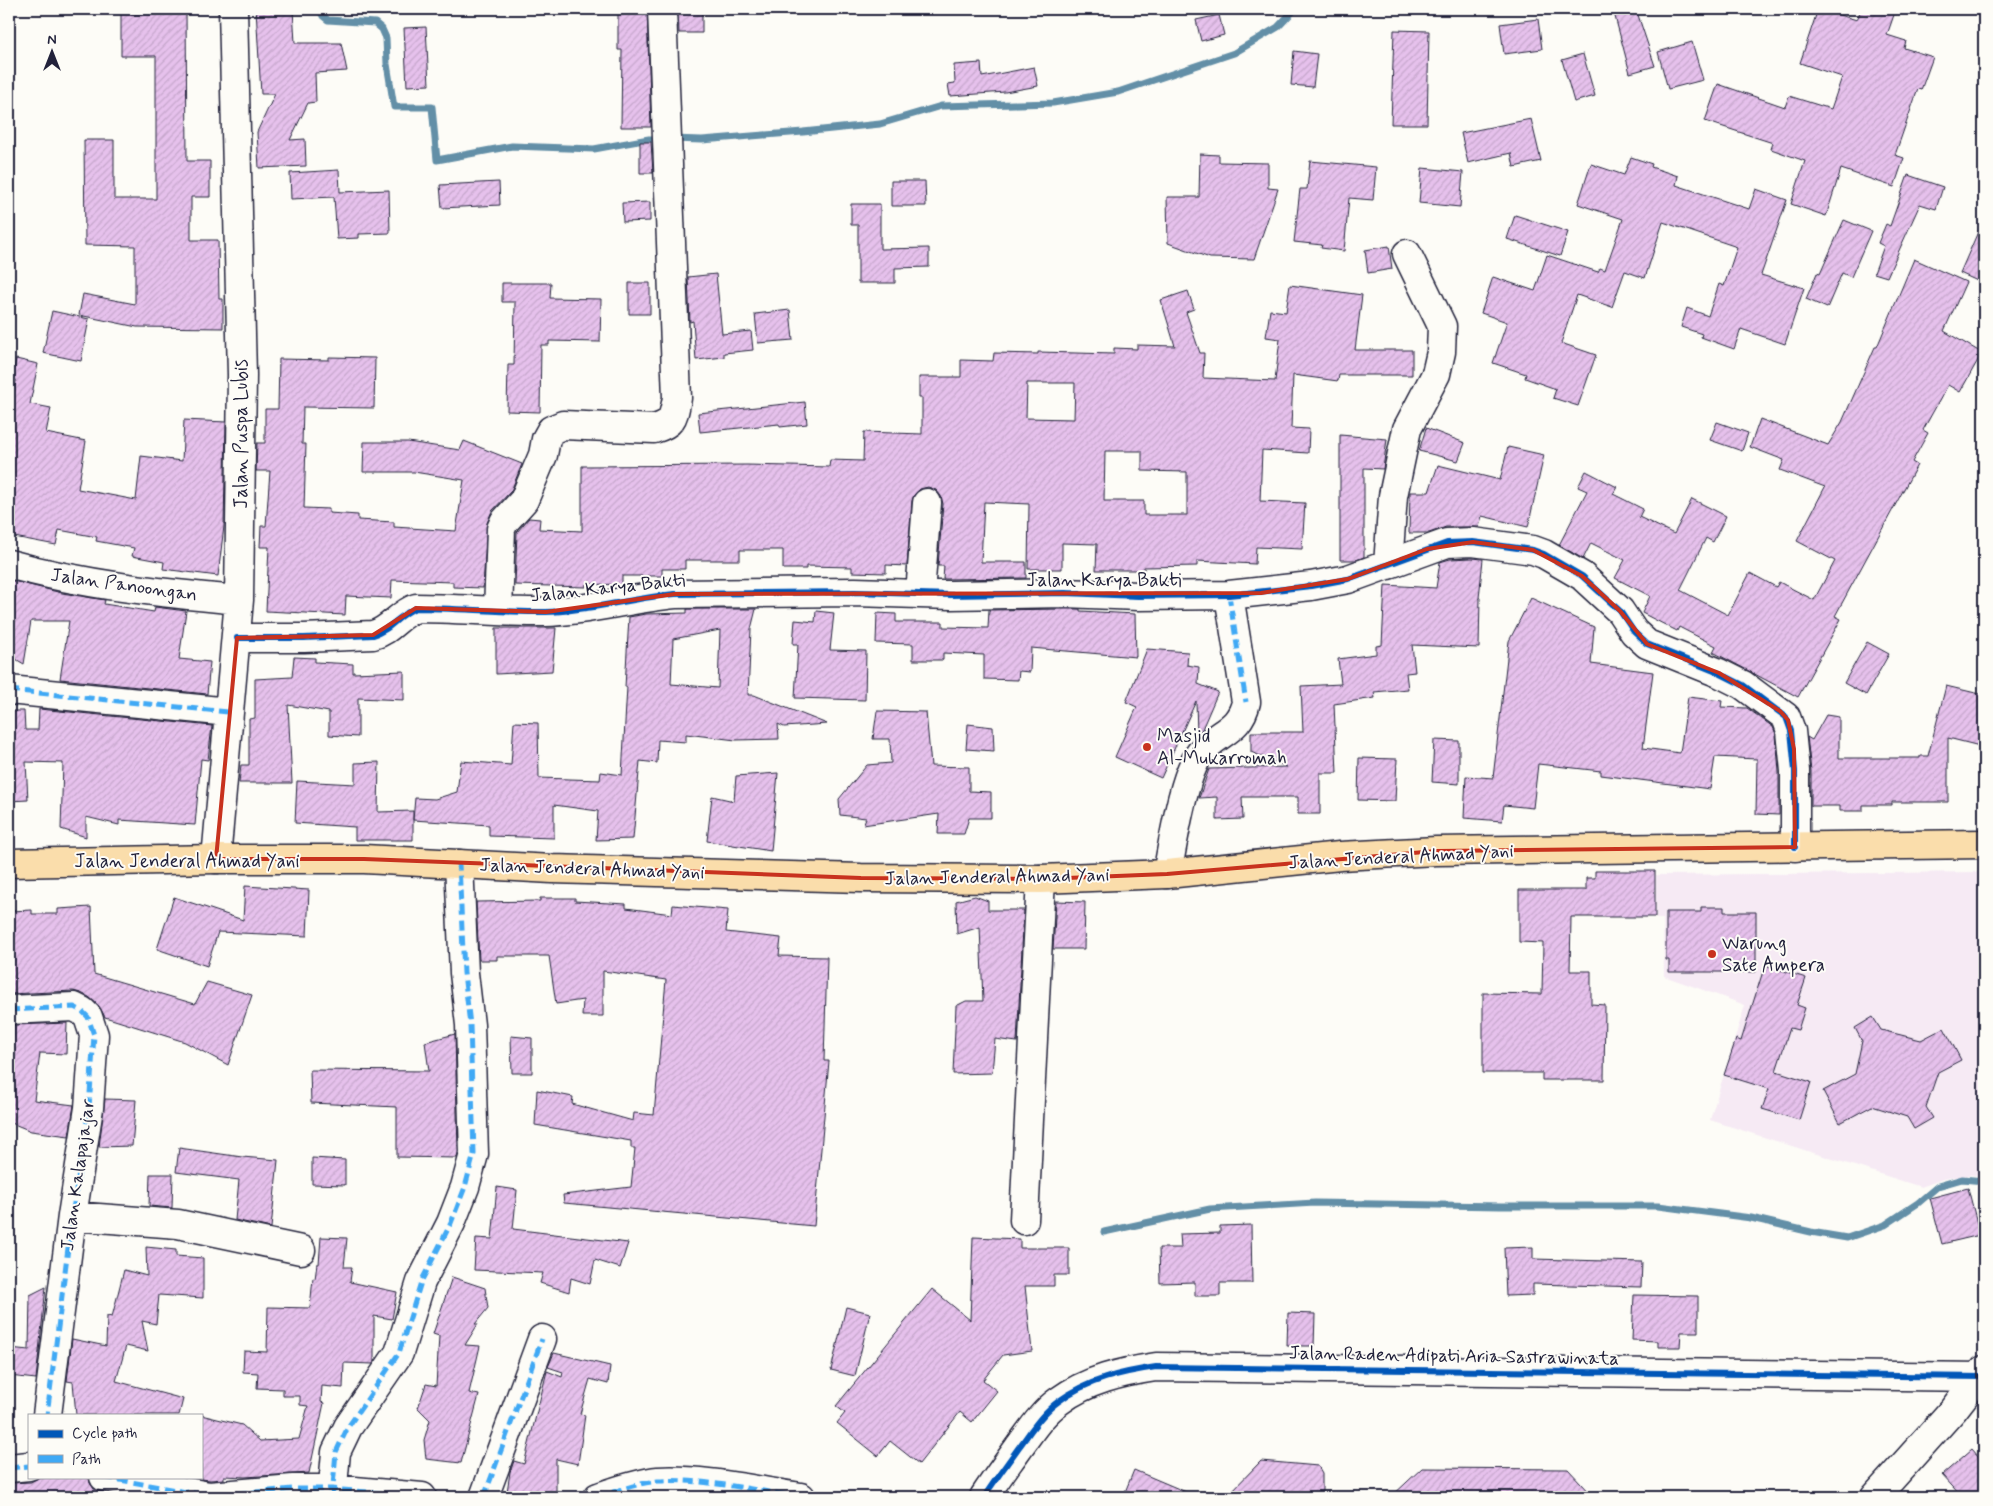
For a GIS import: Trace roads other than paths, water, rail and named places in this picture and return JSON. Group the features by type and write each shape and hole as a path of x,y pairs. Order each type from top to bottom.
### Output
{"highway":[{"name":"Jalan Jenderal Ahmad Yani","path":"9,863 216,859 364,860 861,878 1041,879 1167,874 1340,856 1436,851 1984,844"}],"street":[{"name":"Jalan Puspa Lubis","path":"216,859 239,600 242,375 233,9"},
{"path":"498,611 501,529 504,522 524,500 543,455 546,439 551,430 564,424 654,429 666,425 673,416 677,398 662,9"},
{"path":"1388,565 1393,496 1407,429 1436,374 1441,352 1442,326 1407,254"},
{"path":"920,594 927,503"},
{"name":"Jalan Karya Bakti","path":"237,638 368,636 383,632 407,612 416,608 546,612 589,609 654,596 675,594 800,592 920,594 1065,593 1138,596 1229,595 1312,586 1348,579 1427,549 1460,541 1509,546 1544,554 1582,576 1620,611 1634,632 1647,644 1719,673 1758,694 1786,717 1790,724 1796,771 1795,846"},
{"name":"Jalan Panoongan","path":"9,564 92,582 239,600"},
{"path":"1167,874 1188,777 1201,752 1217,737 1234,727 1245,709 1246,702 1229,595"},
{"path":"9,690 229,712"},
{"path":"332,1493 336,1452 348,1427 399,1353 421,1282 451,1223 465,1187 474,1154 470,1025 464,973 459,864"},
{"path":"1024,1220 1041,879"},
{"name":"Jalan Kalapajajar","path":"9,1010 74,1008 85,1013 94,1035 89,1108 72,1216 46,1414"},
{"path":"72,1216 178,1224 301,1250"},
{"path":"484,1497 542,1339"},
{"name":"Jalan Raden Adipati Aria Sastrawinata","path":"984,1497 1039,1420 1058,1401 1101,1378 1156,1367 1982,1375"},
{"path":"1875,1497 1982,1375"},
{"path":"9,1468 28,1466"},
{"path":"110,1478 209,1496 293,1489 332,1493 422,1497"},
{"path":"598,1497 646,1483 670,1481 701,1483 800,1497"}],"waterway":[{"path":"320,9 323,16 328,20 375,23 382,29 386,38 387,64 394,107 432,107 437,160 512,146 594,149 649,139 661,139"},
{"path":"672,139 702,140 880,124 941,106 1053,103 1118,92 1234,53 1278,27 1295,9"},
{"path":"1104,1232 1210,1209 1315,1203 1658,1206 1751,1218 1847,1238 1885,1225 1918,1203 1938,1186 1962,1179 1984,1181"}],"place":[{"name":"Masjid Al-Mukarromah","path":"1147,747"},
{"name":"Warung Sate Ampera","path":"1712,954"}]}
